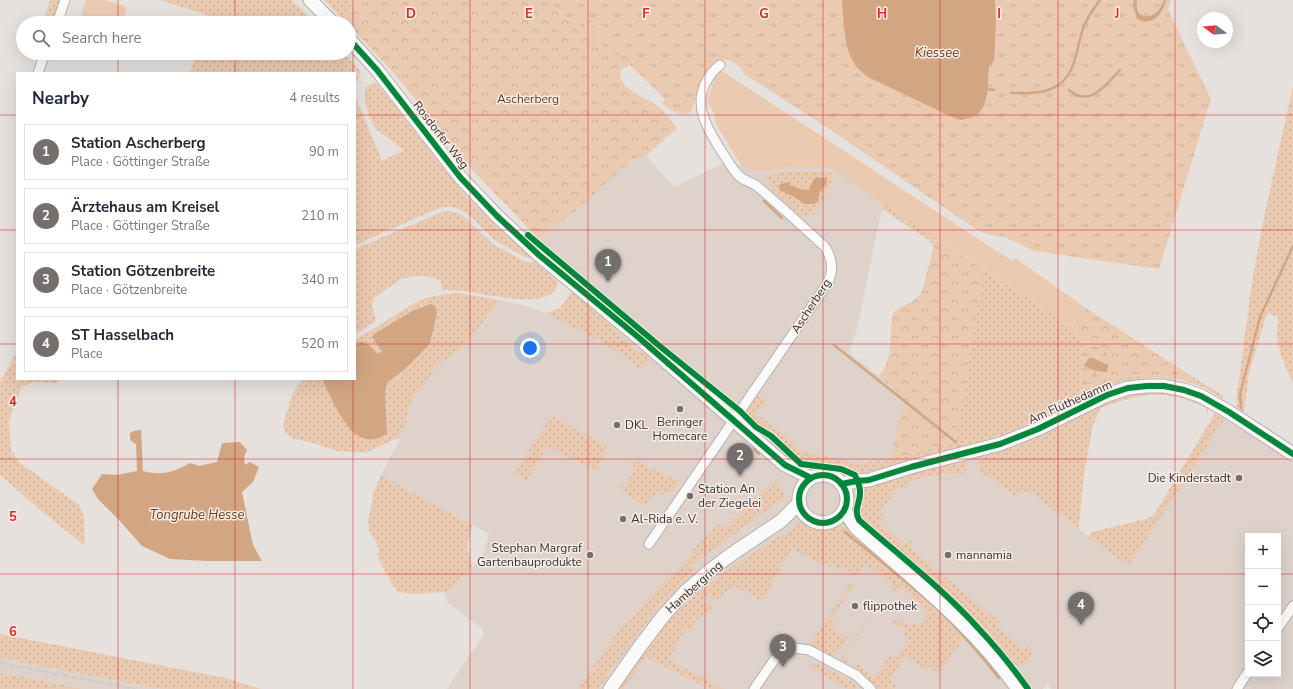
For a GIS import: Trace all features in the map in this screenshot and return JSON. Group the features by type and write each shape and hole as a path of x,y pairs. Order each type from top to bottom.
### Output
{"main road":[{"path":"310,0 326,16"},
{"name":"Rosdorfer Weg","path":"356,47 377,70 460,177 496,216 785,465"},
{"name":"Am Flüthedamm","path":"841,484 857,480 869,480 911,467 1000,444 1038,429 1107,395 1128,388 1147,386 1170,387 1201,396 1223,408 1293,454"},
{"path":"785,465 811,478"},
{"path":"785,465 801,489"},
{"path":"820,475 829,476 841,484 847,496 844,510 835,520 822,524 805,516 799,503 801,489 811,478 820,475"},
{"name":"Am Flüthedamm","path":"847,496 869,480"},
{"name":"Hambergring","path":"610,689 664,615 684,593 729,556 781,521 799,503"},
{"path":"844,510 856,528 953,613 984,647 1018,689"},
{"name":"Hambergring","path":"781,521 805,516"},
{"path":"835,520 856,528"}],"street":[{"path":"60,16 66,0"},
{"path":"38,72 43,60"},
{"name":"Ascherberg","path":"649,544 734,422 831,277 832,260 825,246 757,186 738,175 730,165 704,122 701,110 701,98 704,87 708,77 714,69 720,65"},
{"path":"1281,624 1293,606"},
{"path":"754,689 779,653 798,648 815,653 856,674 871,689"},
{"path":"1237,689 1245,677"}],"shaded area":[{"path":"646,156 674,187 726,162 764,172 789,167 829,168 883,203 857,329 849,353 879,376 955,442 978,457 979,467 982,473 1014,496 1028,491 1128,566 1227,415 1244,413 1293,445 1293,689 1051,689 1048,684 1043,689 447,689 484,634 483,629 448,603 444,592 452,588 473,568 484,552 489,534 381,475 399,441 401,431 406,423 410,405 414,396 425,384 437,365 484,324 500,300 523,305 546,313 561,308 573,291 531,258 539,239 576,210 634,158"},
{"path":"0,658 162,689 84,689 0,673"}],"green space":[{"path":"50,0 60,0 54,16 45,16"},
{"path":"86,0 105,0 127,7 124,16 81,15"},
{"path":"160,0 292,0 308,16 207,16"},
{"path":"324,0 354,0 343,16 340,16"},
{"name":"Ascherberg","path":"354,0 546,0 561,13 584,27 593,30 596,33 601,48 613,56 625,54 629,59 630,65 621,70 620,77 623,83 627,88 658,106 677,128 646,156 634,158 576,210 539,239 460,157 426,112 391,70 356,32 356,16 343,16"},
{"path":"546,0 1171,0 1168,10 1211,99 1159,269 1034,251 1005,237 987,234 977,230 825,126 744,74 740,67 731,61 720,60 702,82 691,112 683,114 671,110 662,103 665,99 630,65 629,59 625,55 608,55 602,49 593,30 575,23"},
{"path":"194,60 350,60 361,72 356,84 356,72 190,72"},
{"path":"719,69 995,250 1013,261 1015,258 1086,308 1072,327 829,168 789,167 764,172 742,167 716,124 714,113 707,101"},
{"path":"372,83 377,83 464,194 531,258 528,258 498,242 464,211 447,207 437,209 356,245 356,98 382,161 404,150 377,130 367,109 365,98 366,87"},
{"path":"1293,86 1293,384 1281,356 1277,337 1278,317 1267,313 1249,373 1244,413 1237,408 1237,394 1253,275 1265,212"},
{"path":"785,172 830,172 833,179 815,214 801,217 772,188 765,176"},
{"path":"883,203 936,238 933,247 929,240 882,209"},
{"path":"444,211 450,211 462,215 493,244 526,262 535,262 558,283 553,292 543,297 516,299 461,291 442,290 441,281 431,277 415,276 401,279 374,298 372,304 376,321 356,333 356,249"},
{"path":"936,238 984,270 955,442 890,459 905,399 879,376 884,369 889,354 893,313 913,301 921,294"},
{"path":"984,270 1072,327 1083,345 1081,391 1109,381 1148,375 1175,378 1190,382 1193,377 1224,397 1221,398 1199,386 1174,379 1151,378 1130,380 1089,394 1010,432 978,442 858,473 841,467 803,463 782,444 783,442 780,439 778,441 772,435 756,426 746,415 757,394 766,400 757,414 802,451 809,454 828,456 857,464 890,459 955,442"},
{"path":"574,291 592,304 616,331 636,350 650,357 650,361 642,368 637,367 629,359 546,313 560,308"},
{"path":"457,293 500,300 469,342 437,365 425,384 414,396 400,437 365,453 337,451 292,438 285,432 283,426 294,391 303,380 322,380 341,417 387,433 385,392 389,382 405,369 435,322 437,313 424,306 412,311 374,334 372,337 382,352 378,355 363,341 356,345 356,339 418,301 433,296"},
{"path":"1086,308 1193,377 1190,382 1159,375 1138,375 1107,382 1105,352 1101,347 1083,345 1072,327"},
{"path":"1083,345 1101,347 1106,353 1107,382 1081,391"},
{"path":"16,353 16,380 59,380 57,383 33,382 22,387 9,422 11,450 20,463 79,505 84,517 85,546 0,475 0,382"},
{"path":"1173,391 1208,404 1208,415 1206,408 1178,397 1166,395 1141,396 1101,408 1093,425 1084,474 1078,528 1028,491 1014,496 991,478 981,473 978,461 979,455 1126,393"},
{"path":"1219,410 1227,415 1128,566 1088,537 1092,532 1146,519 1154,515 1215,413"},
{"path":"552,416 607,446 597,471 547,447 527,481 514,474"},
{"path":"633,459 680,482 674,490 650,498 645,506 619,487 620,485 625,488 635,467 631,464"},
{"path":"963,460 966,462 967,467 964,474 947,473 912,480 905,489 900,486 879,512 885,516 879,523 906,545 910,540 913,551 999,621 995,625 1024,649 1027,644 1032,650 1032,655 1024,665 1014,666 985,634 937,586 861,520 858,513 861,496 864,489 893,476"},
{"path":"802,466 828,468 842,471 852,476 840,478 827,472 815,473"},
{"path":"381,475 472,525 467,547 473,568 452,588 444,592 414,594 399,592 392,584 378,558 379,548 369,530 368,521 374,492"},
{"path":"776,479 785,497 692,565 696,569 655,611 598,689 578,689 616,634 663,583 686,562 688,557 692,554 690,552 721,523 724,528"},
{"path":"806,521 820,527 836,524 846,528 933,601 966,635 939,674 929,666 926,670 906,656 889,680 896,685 894,689 876,689 864,675 854,668 856,663 861,664 860,667 875,677 890,654 899,657 908,638 903,635 906,631 892,622 895,617 910,627 913,622 919,626 928,614 902,588 894,592 891,587 844,656 847,661 846,663 841,661 843,655 893,583 865,564 857,576 831,565 829,568 791,549 776,575 764,602 734,586 716,600 705,595 702,602 713,607 710,613 705,611 700,620 696,618 690,631 685,629 669,660 724,689 710,689 646,657 623,689 618,689 653,639 681,609 727,571 794,528 798,522"},
{"path":"852,582 855,584 831,619 835,622 832,627 844,636 848,631 849,633 848,637 834,657 809,646"},
{"path":"0,634 225,678 261,689 162,689 0,658"},
{"path":"817,664 848,679 857,686 855,689 848,689 808,666"},
{"path":"0,673 84,689 0,689"}],"water":[{"name":"Kiessee","path":"842,0 995,0 996,25 994,61 989,66 987,95 984,106 978,114 961,120 954,118 868,77 861,72 854,63 847,47 844,31"},
{"path":"1134,0 1137,0 1139,13 1142,16 1147,16 1157,12 1164,0 1166,0 1165,5 1156,18 1142,21 1137,19 1133,5"},
{"path":"816,177 825,178 827,180 826,184 820,191 818,201 814,204 804,204 793,196 779,190 780,184 789,182 790,185 803,190 809,190 813,180"},
{"path":"430,304 435,306 437,313 429,345 405,369 388,382 385,392 387,433 375,439 364,439 346,424 322,380 356,380 356,345 362,341 369,345 378,354 382,351 372,337 374,334 412,311"},
{"path":"1090,357 1108,365 1107,372 1101,372 1084,365"},
{"name":"Tongrube Hesse","path":"141,430 143,471 156,473 179,469 190,463 199,466 217,462 222,443 240,442 247,450 244,457 245,465 250,462 259,467 253,482 242,492 253,545 262,561 170,559 142,546 98,499 92,489 102,474 117,475 137,471 136,444 130,440 130,433"}],"waterway":[{"path":"1011,93 1041,92 1055,87 1063,81 1073,66 1080,39 1090,14 1100,0"},
{"path":"1069,90 1084,97 1091,96 1103,88 1120,70"},
{"path":"986,86 988,89 994,90"},
{"path":"764,201 782,218"},
{"path":"1241,408 1240,394 1260,317 1293,246"},
{"path":"834,345 956,442"},
{"path":"754,449 759,454"},
{"path":"845,532 941,612 971,644 999,678"}],"railway":[{"path":"0,663 135,689"}],"cycle path":[{"path":"356,47 377,70 460,177 497,216 539,255 638,337 785,465 811,478"},
{"path":"528,235 662,348 740,411 756,427 771,436 801,464 841,469 855,475 860,489 857,509 857,516 859,520 951,600 986,636 1028,689"},
{"path":"841,484 869,480 911,467 1000,444 1038,429 1107,395 1128,388 1147,386 1164,386 1184,390 1201,396 1229,412 1293,454"},
{"path":"818,475 828,475 840,482 847,494 847,499 847,504 840,516 828,523 818,523 810,519 803,512 799,504 799,494 803,486 810,479 818,475"}],"place":[{"name":"Station Ascherberg","path":"608,282"},
{"name":"Beringer Homecare","path":"680,409"},
{"name":"DKL","path":"617,425"},
{"name":"Ärztehaus am Kreisel","path":"740,476"},
{"name":"Die Kinderstadt","path":"1239,478"},
{"name":"Station An der Ziegelei","path":"690,496"},
{"name":"Al-Rida e. V.","path":"623,519"},
{"name":"Stephan Margraf Gartenbauprodukte","path":"590,555"},
{"name":"mannamia","path":"948,555"},
{"name":"flippothek","path":"855,606"},
{"name":"ST Hasselbach","path":"1081,625"},
{"name":"Station Götzenbreite","path":"783,667"}]}
